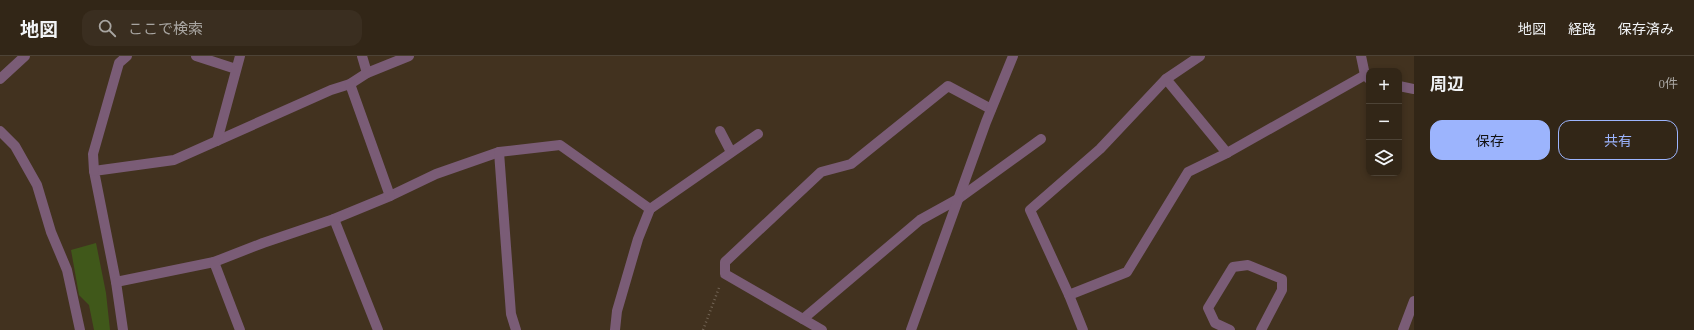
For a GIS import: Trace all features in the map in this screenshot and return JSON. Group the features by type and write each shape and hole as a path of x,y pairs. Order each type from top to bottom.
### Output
{"street":[{"path":"0,79 25,56"},
{"path":"122,330 116,282 94,171 93,154 119,63 127,56"},
{"path":"196,56 236,69"},
{"path":"217,141 240,56"},
{"path":"362,56 367,73"},
{"path":"94,171 174,160 331,90 350,84 367,73 409,56"},
{"path":"911,330 991,109 1013,56"},
{"path":"1083,330 1069,295 1030,210 1100,149 1166,79 1200,56"},
{"path":"1361,56 1366,74"},
{"path":"1069,295 1127,272 1188,172 1227,153 1366,78"},
{"path":"1166,79 1227,153"},
{"path":"350,84 390,196"},
{"path":"822,330 725,274 725,262 821,172 851,164 948,86 991,109"},
{"path":"1402,87 1414,89"},
{"path":"0,131 15,146 37,185 52,232 67,270 80,330"},
{"path":"720,131 731,152"},
{"path":"615,330 617,311 638,239 650,209 758,134"},
{"path":"802,319 920,220 958,199 1041,139"},
{"path":"116,282 214,262 263,243 334,219 390,196 436,174 499,152 560,145 650,209"},
{"path":"499,152 511,314 516,330"},
{"path":"334,219 378,330"},
{"path":"214,262 240,330"},
{"path":"1230,330 1216,323 1208,308 1233,267 1248,265 1282,279 1282,290 1261,330"},
{"path":"1403,330 1414,301"}],"path":[{"path":"703,330 725,274"}],"green space":[{"path":"96,243 106,293 110,330 94,330 89,305 79,295 71,250"}]}
